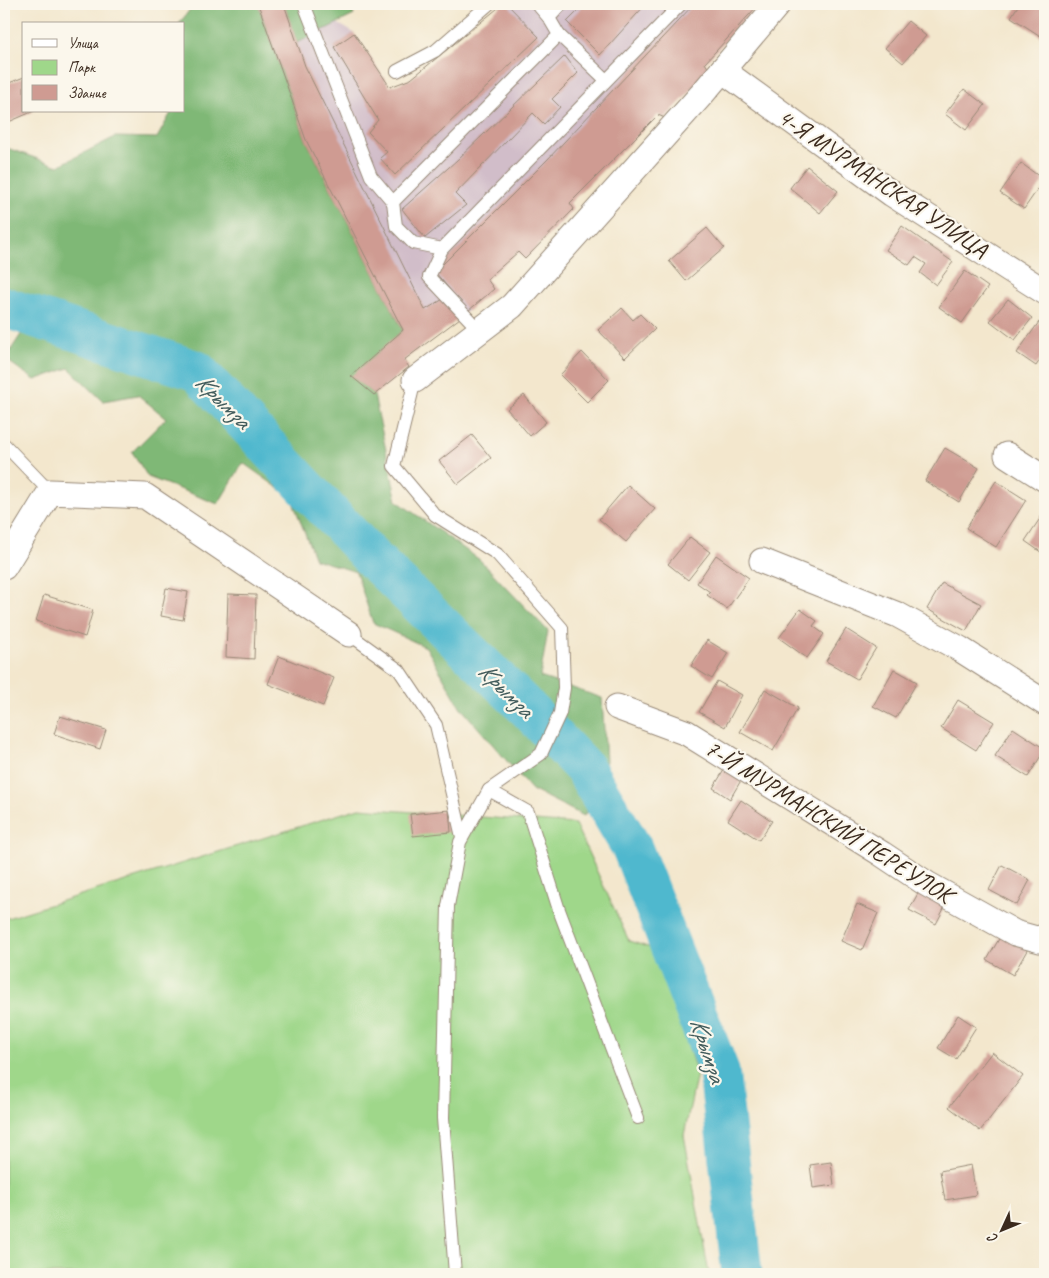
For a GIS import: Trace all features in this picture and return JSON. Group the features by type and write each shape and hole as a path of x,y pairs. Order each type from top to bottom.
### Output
{"street":[{"path":"415,380 512,306 722,70 778,4"},
{"name":"4-Я МУРМАНСКАЯ УЛИЦА","path":"722,70 892,194 1045,292"},
{"path":"1007,455 1045,479"},
{"path":"4,567 50,492 145,496 348,634"},
{"path":"762,561 898,615 960,649 1045,704"},
{"name":"7-Й МУРМАНСКИЙ ПЕРЕУЛОК","path":"617,707 687,733 927,884 1015,933 1042,938"}],"lane":[{"path":"304,4 371,176 393,202 396,226 413,243 442,248"},
{"path":"397,71 435,51 489,4"},
{"path":"537,4 560,35 606,80"},
{"path":"549,18 562,4"},
{"path":"480,331 428,277 442,248 681,4"},
{"path":"393,202 560,35"},
{"path":"415,380 394,466 434,515 497,554 562,628 564,688 560,713 541,754 488,790 460,842 448,906 443,1118 455,1274"},
{"path":"4,444 50,492"},
{"path":"348,634 399,670 436,725 462,837"},
{"path":"488,790 528,812 559,910 638,1118"}],"shaded area":[{"path":"281,4 305,4 354,33 396,110 503,4 730,4 485,256 468,311 418,328 289,77"}],"green space":[{"path":"194,4 258,4 306,140 403,330 352,376 374,395 397,501 480,560 548,631 540,677 602,698 606,761 584,816 532,790 461,708 426,647 373,623 356,572 315,559 291,497 243,463 218,504 148,477 132,452 166,418 138,395 103,401 69,368 35,380 5,359 29,322 11,302 4,309 4,147 58,166 115,137 157,138 171,112 185,112 185,22 180,22"},
{"path":"284,4 350,4 354,15 297,43"},
{"path":"359,808 575,824 629,941 657,950 697,1074 684,1135 709,1274 4,1274 4,919"}],"building":[{"path":"258,4 284,4 305,66 425,310 445,298 460,318 404,360 409,367 374,395 351,376 403,330 306,140"},
{"path":"503,4 507,4 539,37 395,175 380,158 387,152 368,132 378,120 334,47 354,33 390,87 411,79"},
{"path":"585,4 646,4 600,55 567,22"},
{"path":"694,4 759,4 705,63 710,71 665,118 658,115 570,203 574,209 525,259 518,252 487,279 494,289 468,311 435,272 548,159"},
{"path":"1019,4 1045,4 1045,39 1011,17"},
{"path":"908,21 926,36 903,63 885,48"},
{"path":"565,56 578,73 552,99 560,107 544,124 533,113 455,194 466,205 425,238 402,209 457,160"},
{"path":"22,78 22,112 32,112 4,124 4,85"},
{"path":"964,89 985,105 966,130 945,114"},
{"path":"1021,163 1044,180 1024,209 1000,193"},
{"path":"807,166 838,191 820,213 790,188"},
{"path":"902,226 953,262 936,285 920,273 926,264 915,257 909,265 886,250"},
{"path":"707,228 724,248 686,281 669,261"},
{"path":"965,271 988,287 962,323 939,307"},
{"path":"1008,299 1032,318 1015,340 990,321"},
{"path":"622,308 633,320 640,314 655,329 625,358 598,330"},
{"path":"1039,322 1045,326 1045,352 1036,366 1017,353"},
{"path":"582,352 609,380 587,402 560,375"},
{"path":"524,395 546,422 530,436 507,409"},
{"path":"472,435 491,458 458,484 439,461"},
{"path":"945,448 979,468 959,502 925,481"},
{"path":"996,481 1026,500 996,547 966,528"},
{"path":"628,485 655,509 626,542 599,519"},
{"path":"1045,511 1045,555 1025,541"},
{"path":"690,537 710,552 688,580 668,564"},
{"path":"716,555 749,578 727,609 707,595 710,592 697,583"},
{"path":"942,583 981,604 966,631 927,609"},
{"path":"166,588 188,592 183,620 161,616"},
{"path":"228,594 256,595 254,659 226,657"},
{"path":"44,595 93,610 85,637 36,621"},
{"path":"800,609 817,621 813,626 824,634 807,658 779,638"},
{"path":"846,629 876,648 857,679 826,661"},
{"path":"707,640 728,653 712,679 691,666"},
{"path":"279,656 334,678 323,706 268,684"},
{"path":"894,669 917,682 896,718 873,706"},
{"path":"717,681 742,695 725,727 699,712"},
{"path":"765,689 798,708 773,751 740,732"},
{"path":"958,700 994,722 976,750 941,728"},
{"path":"60,716 106,730 100,749 54,734"},
{"path":"1013,728 1045,749 1028,777 995,756"},
{"path":"726,767 743,777 730,799 713,788"},
{"path":"741,800 772,821 759,840 728,820"},
{"path":"449,810 451,832 413,836 410,814"},
{"path":"1002,865 1030,880 1017,905 989,890"},
{"path":"923,884 949,899 936,924 909,910"},
{"path":"857,904 878,913 862,950 841,941"},
{"path":"1004,930 1030,945 1013,975 987,960"},
{"path":"958,1015 976,1027 956,1059 938,1048"},
{"path":"992,1052 1023,1076 980,1131 949,1107"},
{"path":"831,1162 834,1185 813,1188 810,1165"},
{"path":"971,1165 976,1195 945,1200 940,1171"}],"waterway":[{"name":"Крымза","path":"4,307 197,371 370,556 528,709 585,769 632,848 719,1071 742,1274"}]}
